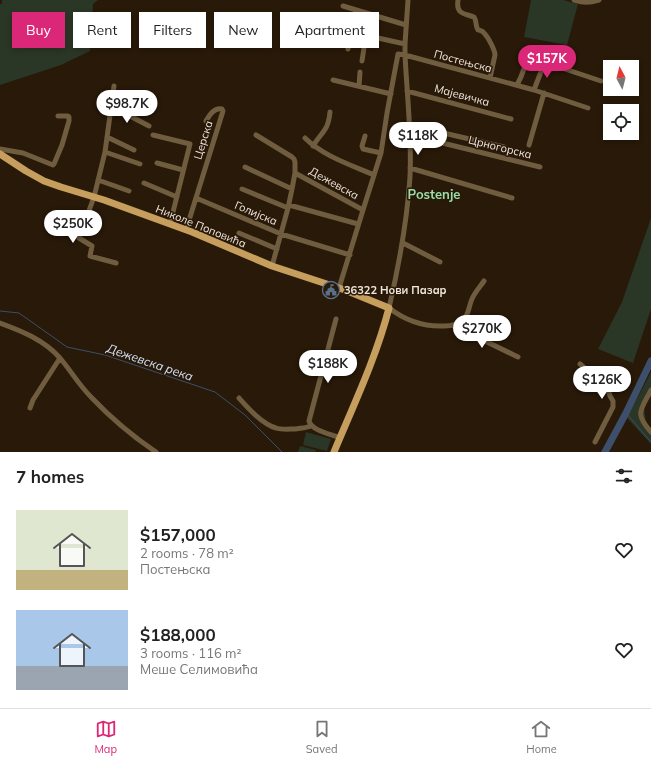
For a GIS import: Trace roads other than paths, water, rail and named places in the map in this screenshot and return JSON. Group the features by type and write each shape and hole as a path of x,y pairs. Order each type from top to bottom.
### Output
{"main road":[{"name":"Николе Поповића","path":"0,154 44,181 104,200 170,224 272,266 339,288 389,308"},
{"path":"334,452 371,364 380,340 389,308"}],"street":[{"path":"408,0 404,44 410,136 409,191 403,243 389,308 414,322 426,326 452,325 464,320 472,297 484,281"},
{"path":"458,0 458,9 461,13 476,19 476,28 483,31 495,51 490,78"},
{"path":"574,0 585,3 600,0"},
{"path":"342,6 406,25"},
{"path":"379,38 404,44"},
{"path":"362,61 364,48"},
{"path":"517,85 523,71 529,48"},
{"name":"Дежевска","path":"339,288 381,153 398,55 405,55"},
{"name":"Постењска","path":"405,55 517,85 588,108"},
{"path":"534,90 546,56"},
{"path":"544,62 600,81"},
{"path":"359,86 360,72"},
{"path":"333,80 391,94"},
{"path":"114,86 105,152 94,197 79,238 92,246 90,256 116,264"},
{"name":"Мајевичка","path":"407,91 512,119"},
{"path":"528,144 544,93"},
{"path":"111,109 128,115 149,126"},
{"name":"Церска","path":"186,230 223,111 222,109 216,109 206,121"},
{"path":"313,146 323,133 329,121 330,112"},
{"path":"0,149 23,153 53,165 62,145 69,121 68,116 58,116"},
{"path":"409,125 504,147"},
{"path":"153,135 190,144 170,224"},
{"path":"256,135 294,159 295,172"},
{"path":"365,136 362,148 381,153"},
{"name":"Црногорска","path":"410,136 540,167"},
{"path":"107,137 134,150"},
{"name":"Дежевска","path":"305,138 313,146 374,175"},
{"path":"105,152 140,164"},
{"path":"157,163 183,170"},
{"path":"245,167 292,188"},
{"path":"410,168 512,198"},
{"name":"Дежевска","path":"295,172 363,210"},
{"name":"Голијска","path":"272,266 288,207 295,172"},
{"path":"98,180 130,191"},
{"path":"144,183 177,197"},
{"name":"Голијска","path":"242,189 288,207"},
{"name":"Голијска","path":"196,198 281,234"},
{"path":"288,207 358,224"},
{"path":"238,233 277,249"},
{"path":"281,234 350,255"},
{"path":"403,243 440,262"},
{"path":"336,319 309,421 311,426 316,429 340,438"},
{"path":"0,323 28,334 41,342 60,358 91,398 122,427 156,452"},
{"path":"452,325 518,357"},
{"path":"30,408 60,358"},
{"path":"580,364 606,382 614,404 595,442"},
{"path":"651,390 642,407 641,414 643,423 651,432"},
{"path":"239,398 264,422 277,429 284,430 307,428 311,426"}],"waterway":[{"name":"Дежевска река","path":"0,311 19,313 67,347 105,355 215,392 245,415 282,452"},
{"path":"605,452 651,361"},
{"path":"626,413 651,442"}],"place":[{"name":"36322 Нови Пазар","path":"331,290"}],"district":[{"name":"Postenje","path":"434,194"}]}
